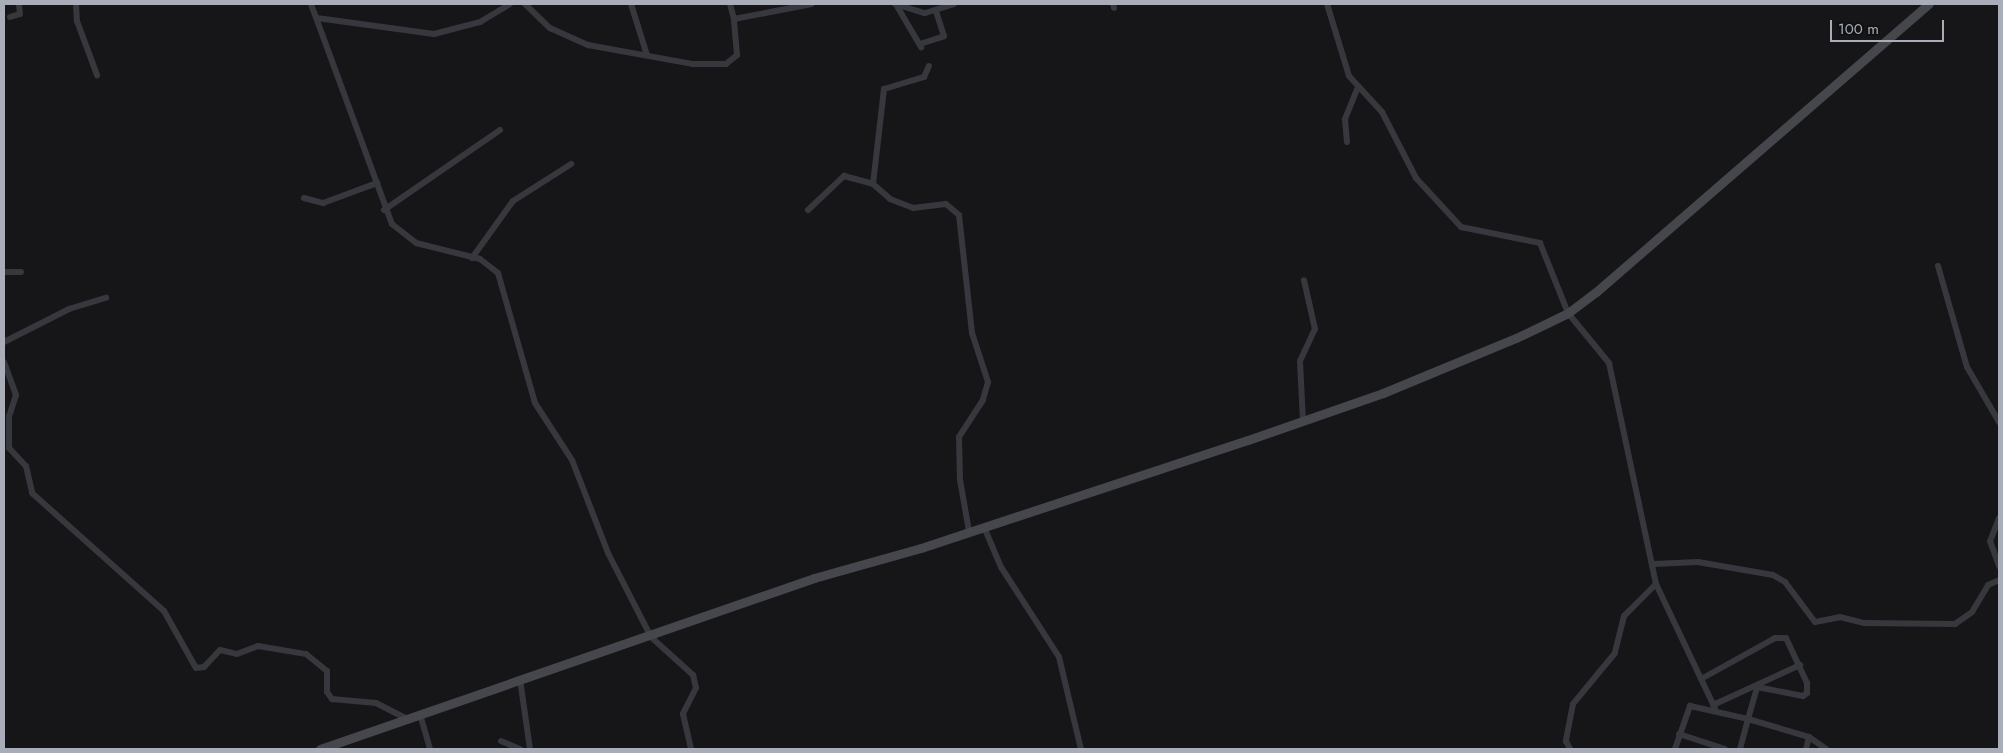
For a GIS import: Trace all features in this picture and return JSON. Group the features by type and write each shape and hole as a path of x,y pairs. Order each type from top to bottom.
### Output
{"street":[{"path":"10,17 20,14 19,4"},
{"path":"76,4 77,21 97,75"},
{"path":"311,4 377,183 384,210 408,239 472,258 498,273 535,403 572,460 608,552 651,638 686,666 696,682 683,714 691,749"},
{"path":"317,18 434,34 480,22 510,4"},
{"path":"525,4 563,35 588,45 693,64 731,63 736,55 734,19 730,4"},
{"path":"631,4 647,55"},
{"path":"734,19 812,4"},
{"path":"896,5 936,12 954,4"},
{"path":"1327,4 1347,71 1382,112 1416,178 1456,223 1466,230 1540,243 1568,313 1609,363 1656,584 1714,706"},
{"path":"320,749 520,679 651,638 814,578 984,527 1303,421 1383,393 1568,313 1928,4"},
{"path":"896,5 920,46 944,36 936,12"},
{"path":"873,184 884,90 924,76 929,66"},
{"path":"1346,142 1345,119 1358,86"},
{"path":"384,210 500,130"},
{"path":"472,258 513,201 571,164"},
{"path":"808,210 844,176 873,184 890,199 913,208 951,206 962,221 972,333 988,382 982,400 960,437 960,480 969,531"},
{"path":"304,198 323,203 377,183"},
{"path":"1938,266 1967,367 1999,422"},
{"path":"4,272 21,272"},
{"path":"1303,421 1300,355 1315,329 1304,280"},
{"path":"4,342 68,308 106,298"},
{"path":"4,362 16,395 9,416 6,446 26,466 35,497 110,559 171,620 196,668 204,667 220,650 237,654 258,646 306,654 327,670 328,692 332,699 376,703 405,718"},
{"path":"1999,518 1990,541 1999,566"},
{"path":"984,527 1001,567 1059,657 1081,749"},
{"path":"1653,564 1698,562 1773,575 1786,582 1815,622 1840,617 1864,623 1955,624 1969,615 1988,585 1999,580"},
{"path":"1570,749 1566,741 1573,704 1614,653 1624,616 1656,584"},
{"path":"1701,679 1778,636 1788,640 1807,684 1805,695 1758,688"},
{"path":"1714,706 1758,688 1800,665"},
{"path":"520,679 530,749"},
{"path":"1740,749 1758,688"},
{"path":"1675,749 1690,706 1714,706 1748,719 1809,736 1826,749"},
{"path":"420,714 430,749"},
{"path":"1679,734 1725,749"},
{"path":"1806,749 1809,736"},
{"path":"501,741 520,749"}]}
